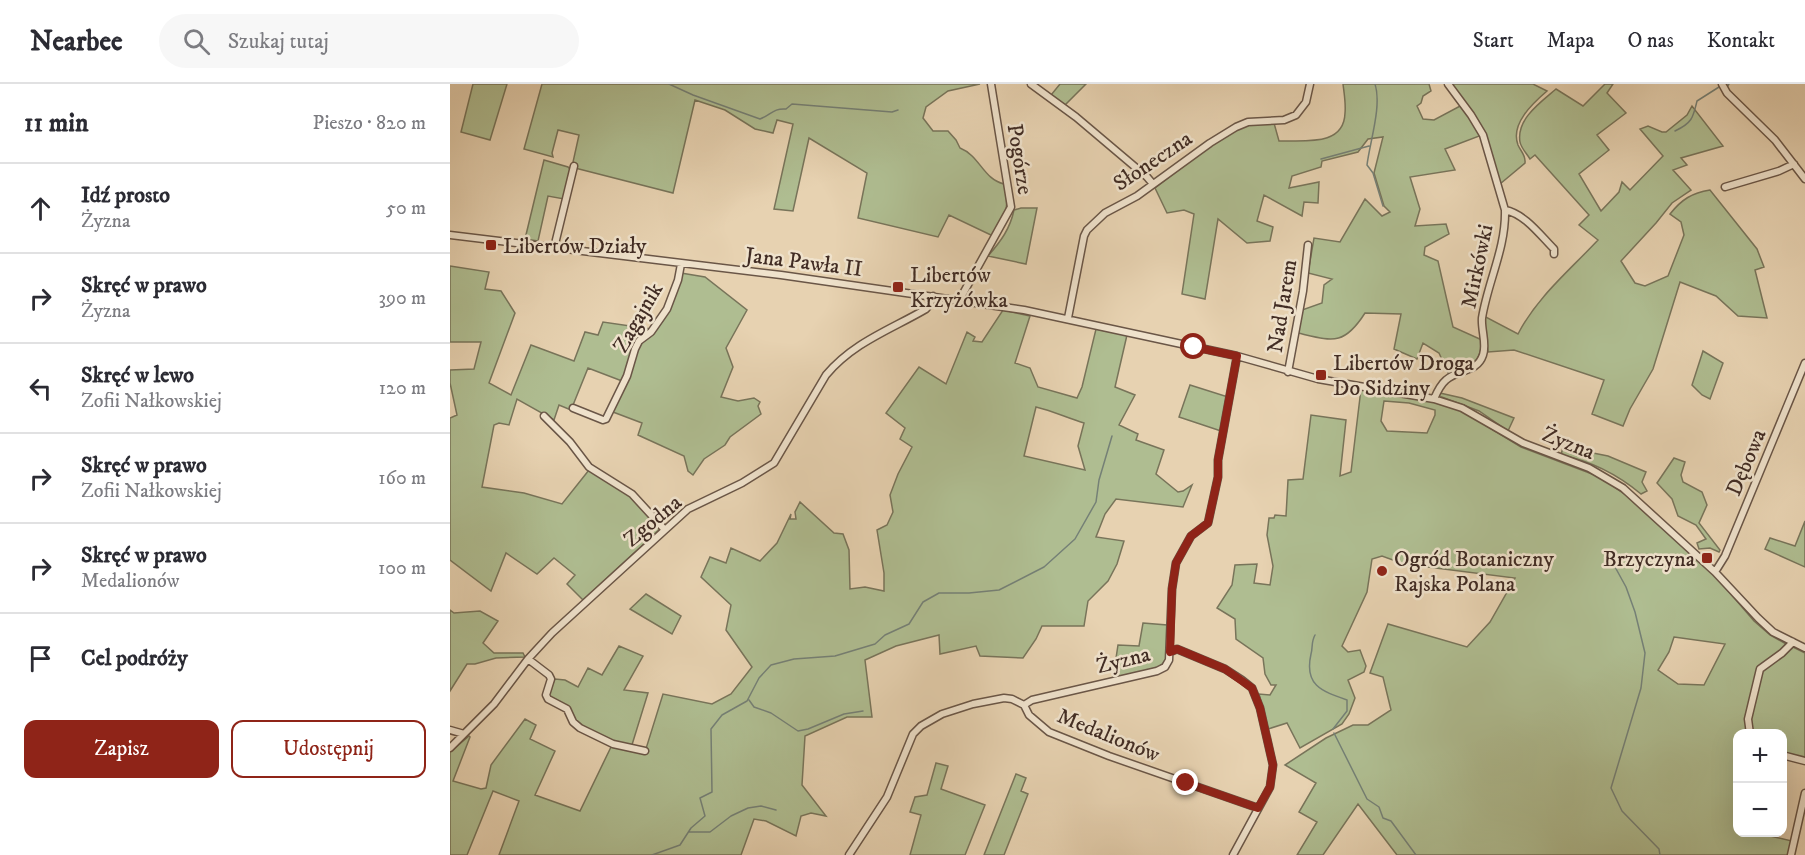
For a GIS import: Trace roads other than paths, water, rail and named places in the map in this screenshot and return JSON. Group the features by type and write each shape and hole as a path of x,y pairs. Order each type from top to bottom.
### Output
{"street":[{"name":"Pogórze","path":"960,299 1011,207 991,84"},
{"path":"1031,84 1076,117 1153,184"},
{"name":"Słoneczna","path":"1068,318 1087,230 1111,208 1137,196 1210,142 1243,123 1284,120 1296,115 1306,102 1310,84"},
{"name":"Mirkówki","path":"1434,399 1444,381 1475,367 1483,355 1482,321 1504,235 1505,210 1483,135 1448,84"},
{"path":"1722,84 1727,93 1775,140 1805,179"},
{"path":"1725,187 1779,171 1794,164"},
{"path":"554,248 574,166"},
{"path":"1505,210 1513,212 1534,228 1554,249 1554,254"},
{"name":"Jana Pawła II","path":"450,235 960,299 1068,318 1152,337"},
{"name":"Nad Jarem","path":"1288,372 1304,291 1308,246"},
{"name":"Zagajnik","path":"573,408 603,420 606,419 627,376 634,349 639,341 651,332 667,309 678,280 681,264"},
{"name":"Zgodna","path":"450,748 494,704 528,659 555,630 688,509 736,486 774,463 826,375 837,363 857,346 926,309 933,296"},
{"name":"Żyzna","path":"1152,337 1237,356 1318,379 1434,399 1462,408 1523,443 1589,468 1623,488 1715,572 1773,632 1805,648"},
{"name":"Żyzna","path":"849,855 887,796 913,734 921,726 942,714 973,704 1004,698 1024,705 1032,700 1157,671 1166,665 1170,652 1172,589 1176,563 1191,536 1208,523 1218,477 1218,460 1237,356"},
{"name":"Dębowa","path":"1715,572 1725,556 1805,363"},
{"path":"544,416 570,442 589,467 632,494 665,530"},
{"path":"1749,729 1748,719 1760,669 1793,642"},
{"path":"1170,652 1177,649 1214,664 1242,680 1252,688 1260,708 1273,765 1270,787 1233,855"},
{"path":"528,659 549,675 551,679 546,695 548,699 567,709 573,722 580,728 613,744 645,751"},
{"name":"Medalionów","path":"1024,705 1029,715 1049,732 1109,756 1258,808"},
{"path":"450,730 464,734"},
{"path":"1787,756 1805,761"},
{"path":"1791,855 1805,793"}],"waterway":[{"path":"669,84 760,119 775,111 786,109 792,104 892,112 898,110"},
{"path":"1375,84 1377,103 1367,165 1373,173 1383,206"},
{"path":"1726,84 1728,86 1729,84"},
{"path":"1675,131 1691,119 1697,101 1719,87"},
{"path":"1321,159 1369,146"},
{"path":"652,855 680,845 691,828 705,816 700,798 712,792 711,729 722,715 747,701 759,678 771,665 794,659 835,656 875,644 885,635 909,624 923,602 939,593 999,590 1044,567 1075,539 1096,502 1099,480 1112,436"},
{"path":"1609,556 1626,587 1645,653 1641,688 1611,788 1622,811 1659,849 1660,855"},
{"path":"1315,635 1309,665 1312,680 1322,690 1347,700 1347,711 1333,729"},
{"path":"749,700 754,707 771,713 798,731 844,714 863,711"},
{"path":"1334,733 1367,799 1379,807 1383,818 1391,821 1416,855"},
{"path":"689,832 710,832 731,816 748,808 761,806 776,810"}],"place":[{"name":"Libertów Działy","path":"491,245"},
{"name":"Libertów Krzyżówka","path":"898,287"},
{"name":"Libertów Droga Do Sidziny","path":"1321,375"},
{"name":"Brzyczyna","path":"1707,558"},
{"name":"Ogród Botaniczny Rajska Polana","path":"1382,571"}]}
